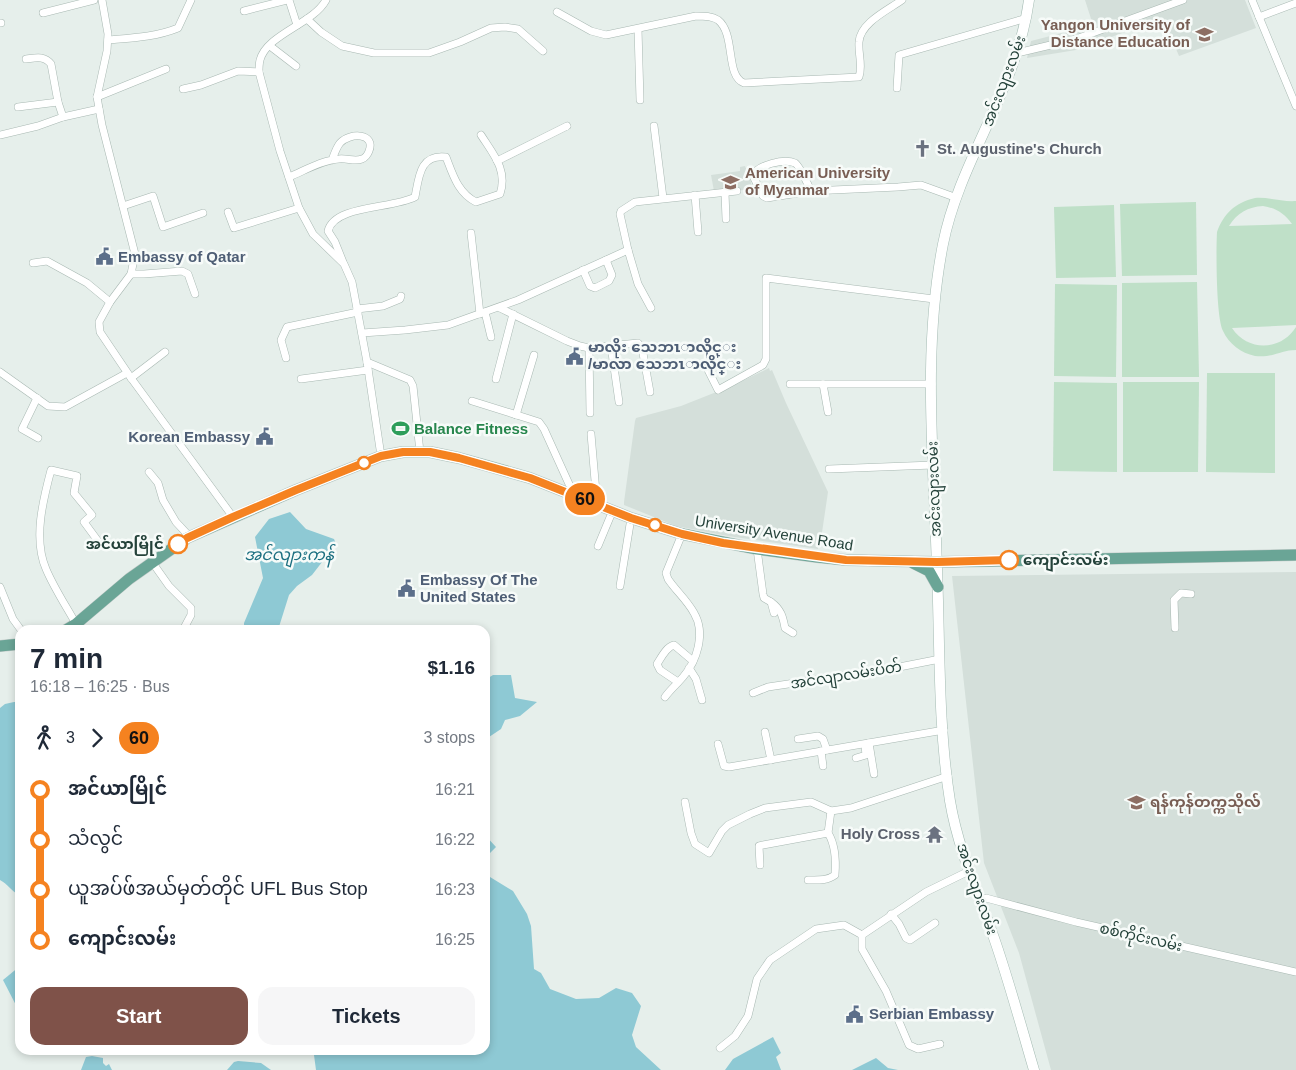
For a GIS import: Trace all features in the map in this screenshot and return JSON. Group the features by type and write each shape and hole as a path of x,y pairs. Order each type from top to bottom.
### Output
{"main road":[{"name":"အင်းလျားလမ်း","path":"1029,0 1017,53 957,198 944,240 934,299 931,334 933,465 940,659 950,802 969,871 1003,965 1034,1070"},
{"name":"University Avenue Road","path":"75,625 129,579 190,537 296,490 381,456 420,452 430,452 459,458 530,478 631,518 682,534 757,549 846,560 937,562 1296,555"},
{"path":"909,562 929,571 938,587"},
{"path":"0,646 15,644"}],"street":[{"path":"43,13 94,0"},
{"path":"102,0 106,15 108,40 97,97 136,254 131,274 110,302 99,322 100,332 129,375 233,517"},
{"path":"108,40 137,38 168,32 178,28 191,0"},
{"path":"244,11 288,0 297,25"},
{"path":"326,0 321,8 279,37 270,46 260,60 259,72 288,177 299,208 313,234 344,264"},
{"path":"558,12 591,31 606,35 696,16 710,16 720,21 729,41 735,76 744,83 859,77 861,71 858,40 866,26 902,0"},
{"path":"1017,53 1076,39 1184,0"},
{"path":"1252,0 1296,106"},
{"path":"1259,18 1296,3"},
{"path":"898,88 900,55 1026,18"},
{"path":"307,19 321,32 342,46 374,53 429,53 491,28 505,27 518,29 543,51"},
{"path":"638,29 640,100"},
{"path":"270,46 296,66"},
{"path":"26,59 42,57 48,60 53,73 58,102 63,117"},
{"path":"97,97 166,69"},
{"path":"183,89 201,85 238,71 259,72"},
{"path":"18,107 58,102"},
{"path":"0,135 99,109"},
{"path":"497,161 567,126"},
{"path":"654,126 663,198"},
{"path":"381,456 352,282 335,242 328,231 330,224 339,216 354,210 406,201 415,197 424,165 428,159 436,156 446,157 459,190 469,198 476,202 500,194 503,184 503,172 481,135"},
{"path":"288,177 332,160 341,158 363,159 369,152 370,146 362,136 348,137 340,143 332,160"},
{"path":"811,191 798,165 793,163 765,165 757,169 753,176 764,196 768,198 811,191 921,185 957,198"},
{"path":"651,308 638,284 628,250 620,214 621,211 635,202 737,192"},
{"path":"725,193 726,219"},
{"path":"695,195 698,232"},
{"path":"123,206 153,196 163,226 203,213"},
{"path":"228,212 234,228 299,208"},
{"path":"471,233 483,313 491,337"},
{"path":"362,333 448,325 500,308 628,250"},
{"path":"584,270 590,286 595,288 609,281 612,275 606,260"},
{"path":"33,263 47,261 87,283 110,302"},
{"path":"131,274 182,271 188,274 195,294"},
{"path":"708,368 718,390 763,365 766,359 766,278 934,299"},
{"path":"286,358 281,340 287,326 383,306 400,299 401,296"},
{"path":"500,308 567,341 589,348 640,345 650,392"},
{"path":"496,379 513,314"},
{"path":"611,346 620,402"},
{"path":"589,348 590,413"},
{"path":"0,372 48,406 65,407 129,375 165,352"},
{"path":"516,415 534,355"},
{"path":"301,379 367,366 410,380 413,386 420,452"},
{"path":"790,384 932,384"},
{"path":"823,384 828,412"},
{"path":"38,398 22,429 38,438"},
{"path":"472,401 539,422 574,495"},
{"path":"591,434 597,504"},
{"path":"829,469 933,465"},
{"path":"71,625 46,569 41,551 39,531 51,470 77,476 74,493 92,515 84,522 98,541"},
{"path":"149,472 158,484 163,500 176,522 190,537"},
{"path":"598,546 612,510"},
{"path":"620,586 631,518"},
{"path":"665,697 693,662 700,642 700,628 696,614 668,579 666,572 682,534"},
{"path":"757,549 764,598 777,606 782,614 785,628 793,633"},
{"path":"152,562 169,586 191,608 191,615 186,625"},
{"path":"0,587 17,625"},
{"path":"1174,628 1174,600 1181,593 1191,594"},
{"path":"771,602 774,613"},
{"path":"678,682 660,670 657,664 670,646 674,645 693,662"},
{"name":"အင်လျာလမ်းပိတ်","path":"753,693 768,687 889,669 940,659"},
{"path":"689,668 696,679 702,700"},
{"path":"718,744 724,766 730,767 944,730"},
{"path":"765,732 771,760"},
{"path":"798,739 818,736 823,739 824,766"},
{"path":"856,758 866,755 867,743"},
{"path":"867,743 874,774"},
{"path":"685,802 695,844 709,853 722,831 728,825 765,808 811,802 831,811 851,808 948,776"},
{"path":"808,880 824,880 831,878 834,874 834,851 828,833 831,811"},
{"path":"760,866 759,846 828,833"},
{"path":"862,935 926,892 969,871"},
{"name":"စစ်ကိုင်းလမ်း","path":"986,898 1076,922 1296,972"},
{"path":"891,914 906,938 910,940 935,923"},
{"path":"720,1048 735,1036 748,1016 757,979 770,960 816,929 844,925 862,935"},
{"path":"862,935 862,949 886,991 909,1045 918,1049 940,1044"}],"shaded area":[{"name":"Yangon University of Distance Education","path":"1085,0 1245,0 1256,28 1179,56 1163,18 1076,50 1027,58 1031,41 1093,25"},
{"name":"American University of Myanmar","path":"745,166 747,171 749,171 752,189 714,191 711,175 740,171 740,167"},
{"path":"769,368 770,371 772,370 828,492 818,549 728,536 676,526 624,505 636,418 681,406 734,385"},
{"name":"ရန်ကုန်တက္ကသိုလ်","path":"1296,572 1296,1070 1051,1070 1019,953 984,863 952,576"}],"green space":[{"path":"1255,198 1296,201 1296,325 1232,328 1247,341 1255,345 1264,346 1282,341 1296,327 1296,350 1267,356 1255,356 1245,353 1236,347 1223,331 1219,312 1217,232 1223,219 1231,210","holes":["1268,207 1279,212 1292,224 1229,226 1248,209"]},
{"path":"1196,202 1197,275 1122,276 1120,204"},
{"path":"1114,205 1116,277 1056,278 1054,207"},
{"path":"1197,282 1199,377 1122,377 1122,283"},
{"path":"1055,284 1117,285 1116,377 1054,376"},
{"path":"1207,373 1275,373 1275,473 1206,472"},
{"path":"1054,382 1117,383 1117,472 1053,471"},
{"path":"1123,382 1199,382 1198,472 1123,472"}],"water":[{"name":"အင်လျားကန်","path":"290,512 306,529 334,539 336,544 312,575 297,586 289,595 280,625 244,625 263,578 255,537 269,519"},
{"path":"493,675 511,675 515,698 537,702 520,716 505,720 501,729 490,736 490,677"},
{"path":"15,702 15,893 0,880 0,708 5,704"},
{"path":"490,840 496,847 490,853"},
{"path":"490,877 513,891 527,914 531,926 534,969 541,973 550,989 576,999 599,998 616,988 632,993 641,1006 632,1035 636,1047 661,1070 316,1070 314,1055 490,1055"},
{"path":"15,970 15,1003 3,980"},
{"path":"773,1037 781,1053 776,1057 781,1070 725,1070 733,1059"},
{"path":"86,1057 103,1058 103,1063 106,1066 109,1064 112,1070 81,1070"},
{"path":"876,1058 888,1068 898,1070 852,1070"},
{"path":"234,1062 261,1063 271,1070 227,1070"}],"bus line":[{"name":"60","path":"178,544 233,517 381,456 403,452 430,452 530,478 631,518 682,534 723,543 817,558 846,560 937,562 1009,560"}],"place":[{"name":"Yangon University of Distance Education","path":"1204,34"},
{"name":"St. Augustine's Church","path":"923,149"},
{"name":"American University of Myanmar","path":"731,182"},
{"name":"Embassy of Qatar","path":"104,257"},
{"name":"မာလိုး သေဘၤာလိုင္း /မာလာ သေဘၤာလိုင္း","path":"574,356"},
{"name":"Balance Fitness","path":"400,429"},
{"name":"Korean Embassy","path":"264,437"},
{"name":"အင်ယာမြိုင်","path":"178,544"},
{"name":"ကျောင်းလမ်း","path":"1009,560"},
{"name":"Embassy Of The United States","path":"406,589"},
{"name":"ရန်ကုန်တက္ကသိုလ်","path":"1136,802"},
{"name":"Holy Cross","path":"934,834"},
{"name":"Serbian Embassy","path":"855,1014"}]}
